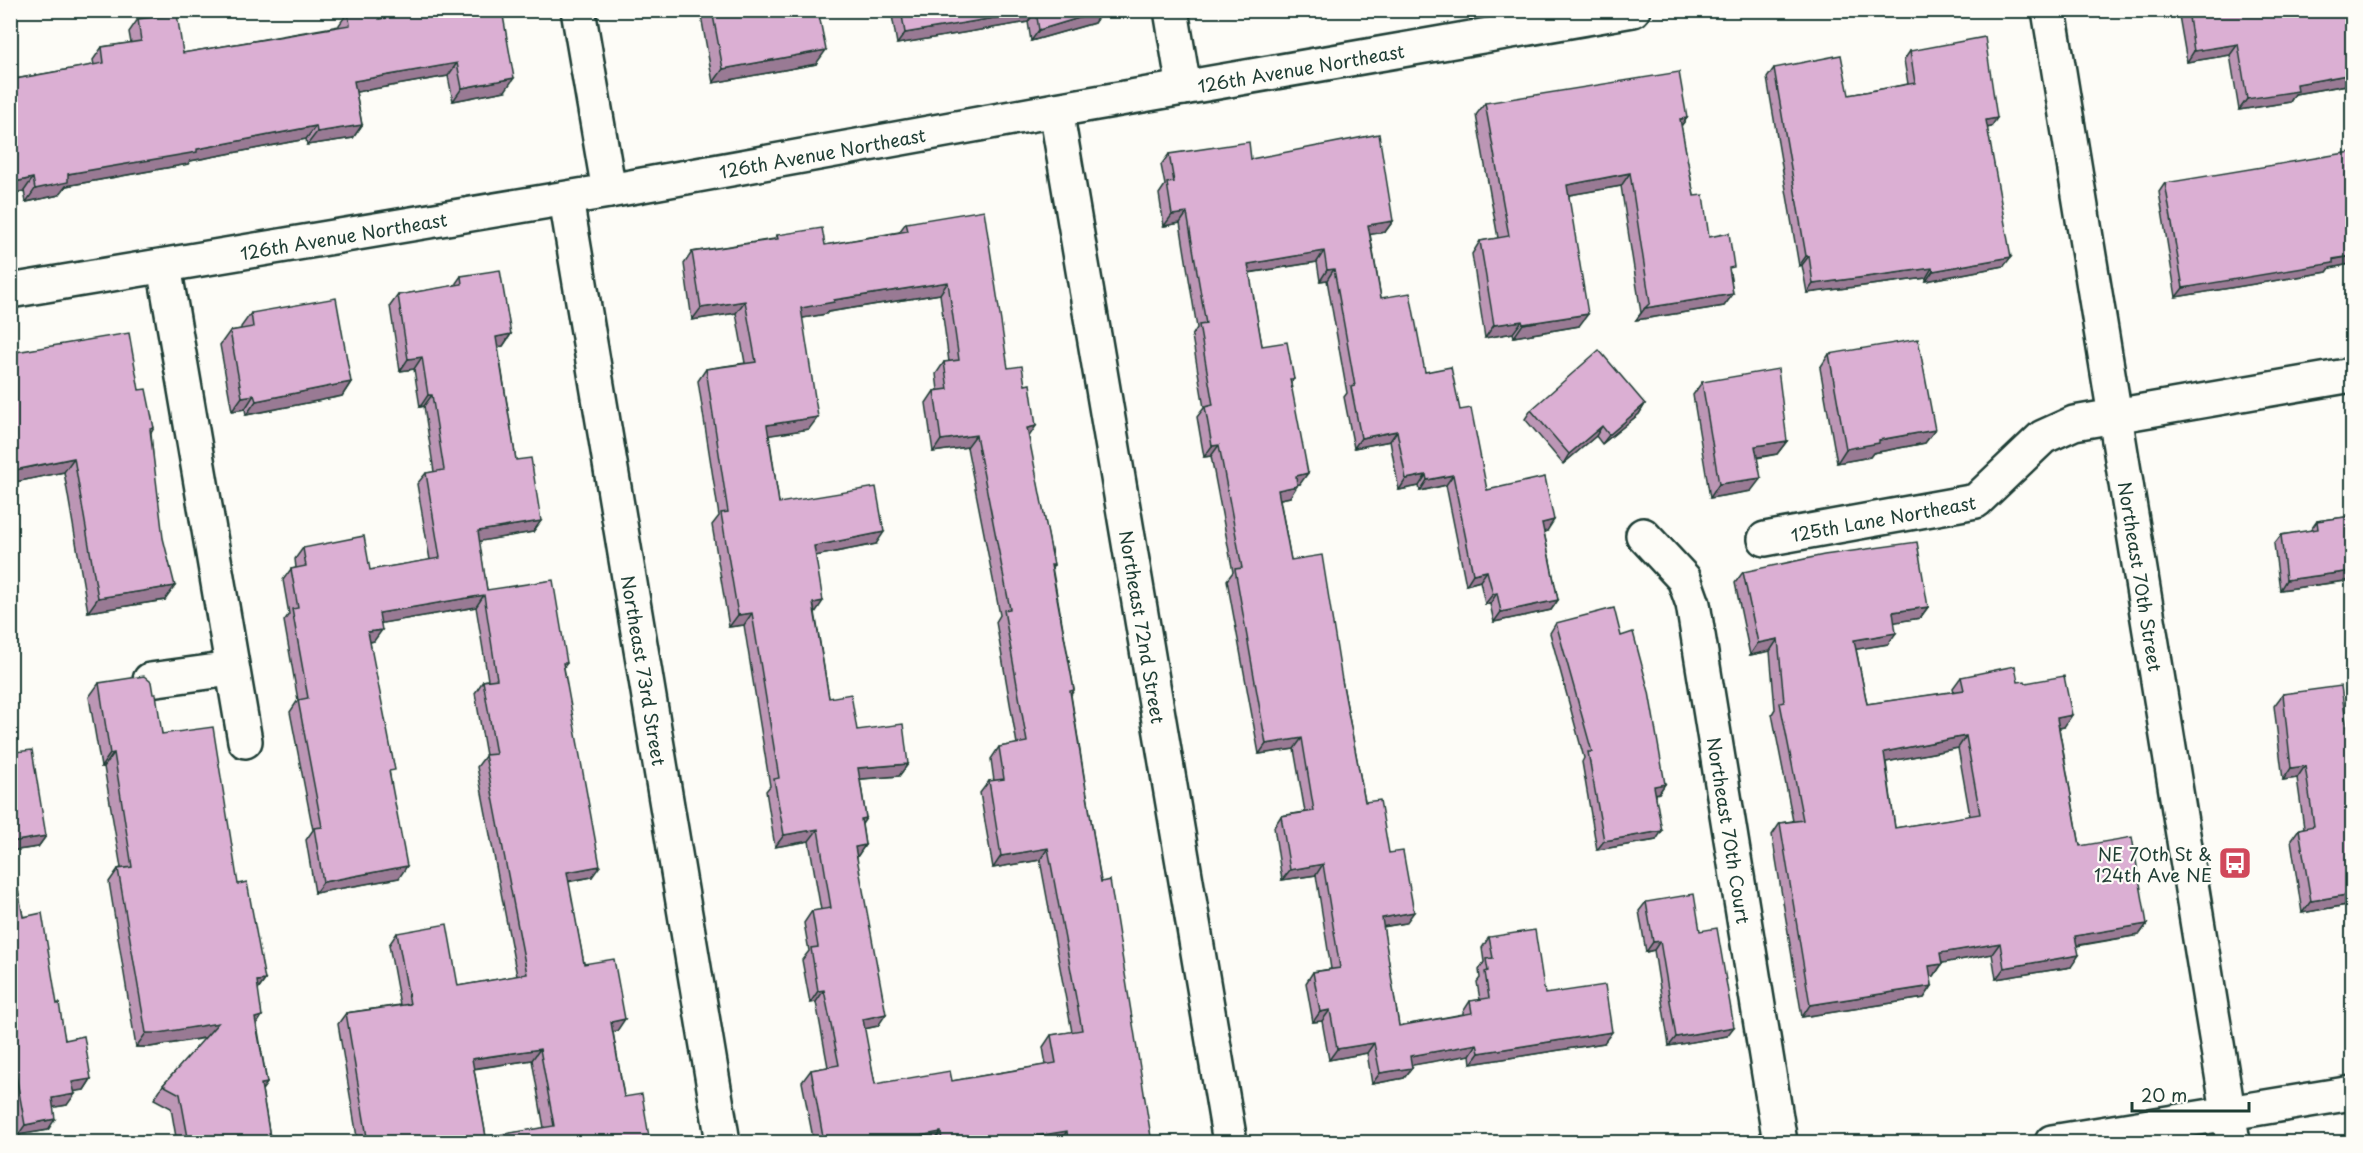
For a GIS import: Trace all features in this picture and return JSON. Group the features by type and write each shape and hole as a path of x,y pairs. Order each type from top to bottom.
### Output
{"street":[{"path":"578,10 609,191"},
{"path":"1171,10 1184,88"},
{"name":"126th Avenue Northeast","path":"10,291 566,199 1056,110 1633,10"},
{"name":"Northeast 70th Street","path":"2049,10 2231,1128"},
{"name":"Northeast 72nd Street","path":"1056,110 1230,1143"},
{"name":"Northeast 73rd Street","path":"566,199 723,1143"},
{"path":"164,266 231,669 246,741"},
{"name":"125th Lane Northeast","path":"1765,538 1976,501 2043,437 2074,423 2115,414 2352,375"},
{"name":"Northeast 70th Court","path":"1643,535 1684,579 1693,604 1780,1143"},
{"path":"150,680 231,669"},
{"path":"2052,1143 2231,1128 2352,1093"}],"building":[{"path":"378,10 379,19 425,10 502,10 514,78 462,88 457,63 354,81 362,125 317,132 316,126 197,149 197,152 68,174 68,182 35,189 33,178 10,183 10,80 104,63 102,47 141,41 138,19 177,14 183,53 350,25 348,12"},
{"path":"712,10 818,10 826,50 723,69"},
{"path":"901,10 1102,11 1039,30 1036,11 905,33"},
{"path":"2188,10 2352,10 2352,74 2297,84 2298,91 2247,99 2238,44 2194,51"},
{"path":"1985,37 1997,118 1986,120 2011,257 1933,271 1932,268 1813,284 1809,256 1806,256 1774,68 1841,55 1849,95 1915,83 1910,51"},
{"path":"1679,72 1687,118 1680,119 1694,196 1703,195 1709,237 1729,233 1734,267 1729,268 1733,294 1645,308 1650,303 1630,173 1567,185 1588,314 1523,324 1522,321 1494,325 1480,241 1509,236 1485,103"},
{"path":"1379,134 1393,221 1368,225 1381,298 1410,293 1425,372 1451,367 1460,410 1471,408 1487,490 1545,477 1554,520 1542,523 1558,600 1501,612 1497,593 1493,594 1487,571 1473,574 1453,475 1427,480 1426,475 1406,479 1397,431 1361,438 1351,387 1355,386 1334,269 1327,270 1324,251 1248,264 1262,346 1287,342 1294,379 1290,379 1308,473 1296,476 1297,486 1278,490 1291,560 1322,555 1365,802 1380,800 1389,853 1403,851 1414,912 1382,918 1399,1026 1472,1013 1470,1001 1489,998 1485,972 1488,971 1486,959 1493,958 1489,937 1535,930 1545,994 1605,985 1612,1032 1479,1053 1477,1044 1410,1056 1412,1068 1380,1073 1374,1043 1337,1049 1330,1010 1320,1012 1313,972 1340,968 1323,864 1290,870 1281,816 1314,811 1302,738 1266,744 1235,569 1242,568 1219,445 1212,446 1205,407 1213,405 1199,325 1206,324 1187,213 1172,215 1167,183 1174,182 1169,154 1249,142 1251,159"},
{"path":"2352,152 2352,256 2333,259 2333,263 2183,288 2165,183"},
{"path":"984,210 1008,368 1022,366 1025,385 1030,384 1036,426 1027,428 1054,565 1051,565 1074,690 1070,691 1101,882 1110,880 1152,1143 1091,1143 1090,1139 1068,1143 1067,1131 993,1143 942,1143 941,1132 883,1143 824,1143 811,1070 839,1065 824,990 818,991 811,948 818,947 812,911 831,908 818,829 784,835 774,779 779,778 752,613 738,615 721,513 728,512 706,369 756,362 745,301 701,308 692,252 778,239 777,235 822,228 825,245 908,231 906,223","holes":["948,282 959,360 944,362 948,389 934,391 941,440 976,435 1010,609 1004,610 1027,742 999,747 1004,779 989,781 1001,856 1048,848 1082,1030 1051,1035 1056,1063 952,1081 950,1071 875,1084 863,1019 886,1014 855,847 865,845 861,819 866,818 858,768 908,764 903,724 857,730 851,694 829,698 813,603 823,601 814,546 884,532 876,487 779,503 767,425 818,417 801,308 834,302 834,300"]},
{"path":"500,270 511,334 496,337 516,460 531,458 541,521 478,531 487,590 553,580 567,663 563,663 600,866 567,872 584,964 614,959 625,1019 611,1022 624,1097 642,1094 650,1143 368,1143 346,1013 410,1004 397,933 447,924 458,986 527,974 485,755 496,754 483,681 497,679 484,595 379,613 382,630 368,632 395,770 389,771 407,866 323,882 314,828 322,827 298,700 308,698 292,609 298,608 291,569 306,566 303,548 364,536 370,570 440,558 426,473 444,470 432,395 428,395 422,357 408,359 398,295 462,284 461,276","holes":["540,1049 554,1126 486,1137 472,1059"]},
{"path":"336,298 351,382 256,401 254,395 242,397 230,331 253,327 251,313"},
{"path":"129,333 139,390 146,389 154,428 150,429 163,538 175,586 98,598 74,458 10,471 10,353"},
{"path":"1918,339 1935,430 1879,440 1879,443 1846,449 1829,354"},
{"path":"1599,350 1645,404 1609,435 1602,426 1569,454 1531,410"},
{"path":"1778,369 1787,441 1755,446 1761,478 1719,484 1702,382"},
{"path":"2352,516 2352,571 2286,580 2281,535 2318,529 2317,521"},
{"path":"1917,542 1928,607 1893,612 1896,633 1854,640 1867,704 1964,690 1961,677 2015,666 2018,682 2025,681 2026,683 2064,676 2072,715 2057,718 2080,846 2132,837 2147,924 2075,936 2079,955 2004,968 2000,943 1940,953 1942,964 1929,966 1932,986 1810,1005 1780,823 1803,820 1780,703 1784,702 1778,639 1758,643 1743,572 1824,555","holes":["1966,736 1980,814 1895,828 1884,752"]},
{"path":"1614,608 1621,636 1633,632 1649,692 1665,784 1654,786 1662,831 1604,841 1588,752 1592,752 1556,623"},
{"path":"144,676 151,682 153,694 156,694 162,734 213,727 238,884 247,882 265,980 257,981 262,1016 255,1018 267,1083 261,1084 271,1143 189,1143 180,1094 163,1085 218,1023 146,1033 118,869 132,867 114,753 110,754 99,683"},
{"path":"2341,686 2352,765 2352,894 2311,901 2299,829 2314,826 2305,766 2291,768 2283,694"},
{"path":"10,723 15,752 32,750 46,836 10,842"},
{"path":"10,847 23,917 42,913 65,1040 84,1036 91,1079 72,1082 75,1094 52,1098 55,1119 25,1125 16,1075 10,1076"},
{"path":"1694,894 1700,931 1717,928 1734,1027 1676,1037 1660,941 1653,942 1646,902"}],"place":[{"name":"NE 70th St & 124th Ave NE","path":"2235,863"}]}
